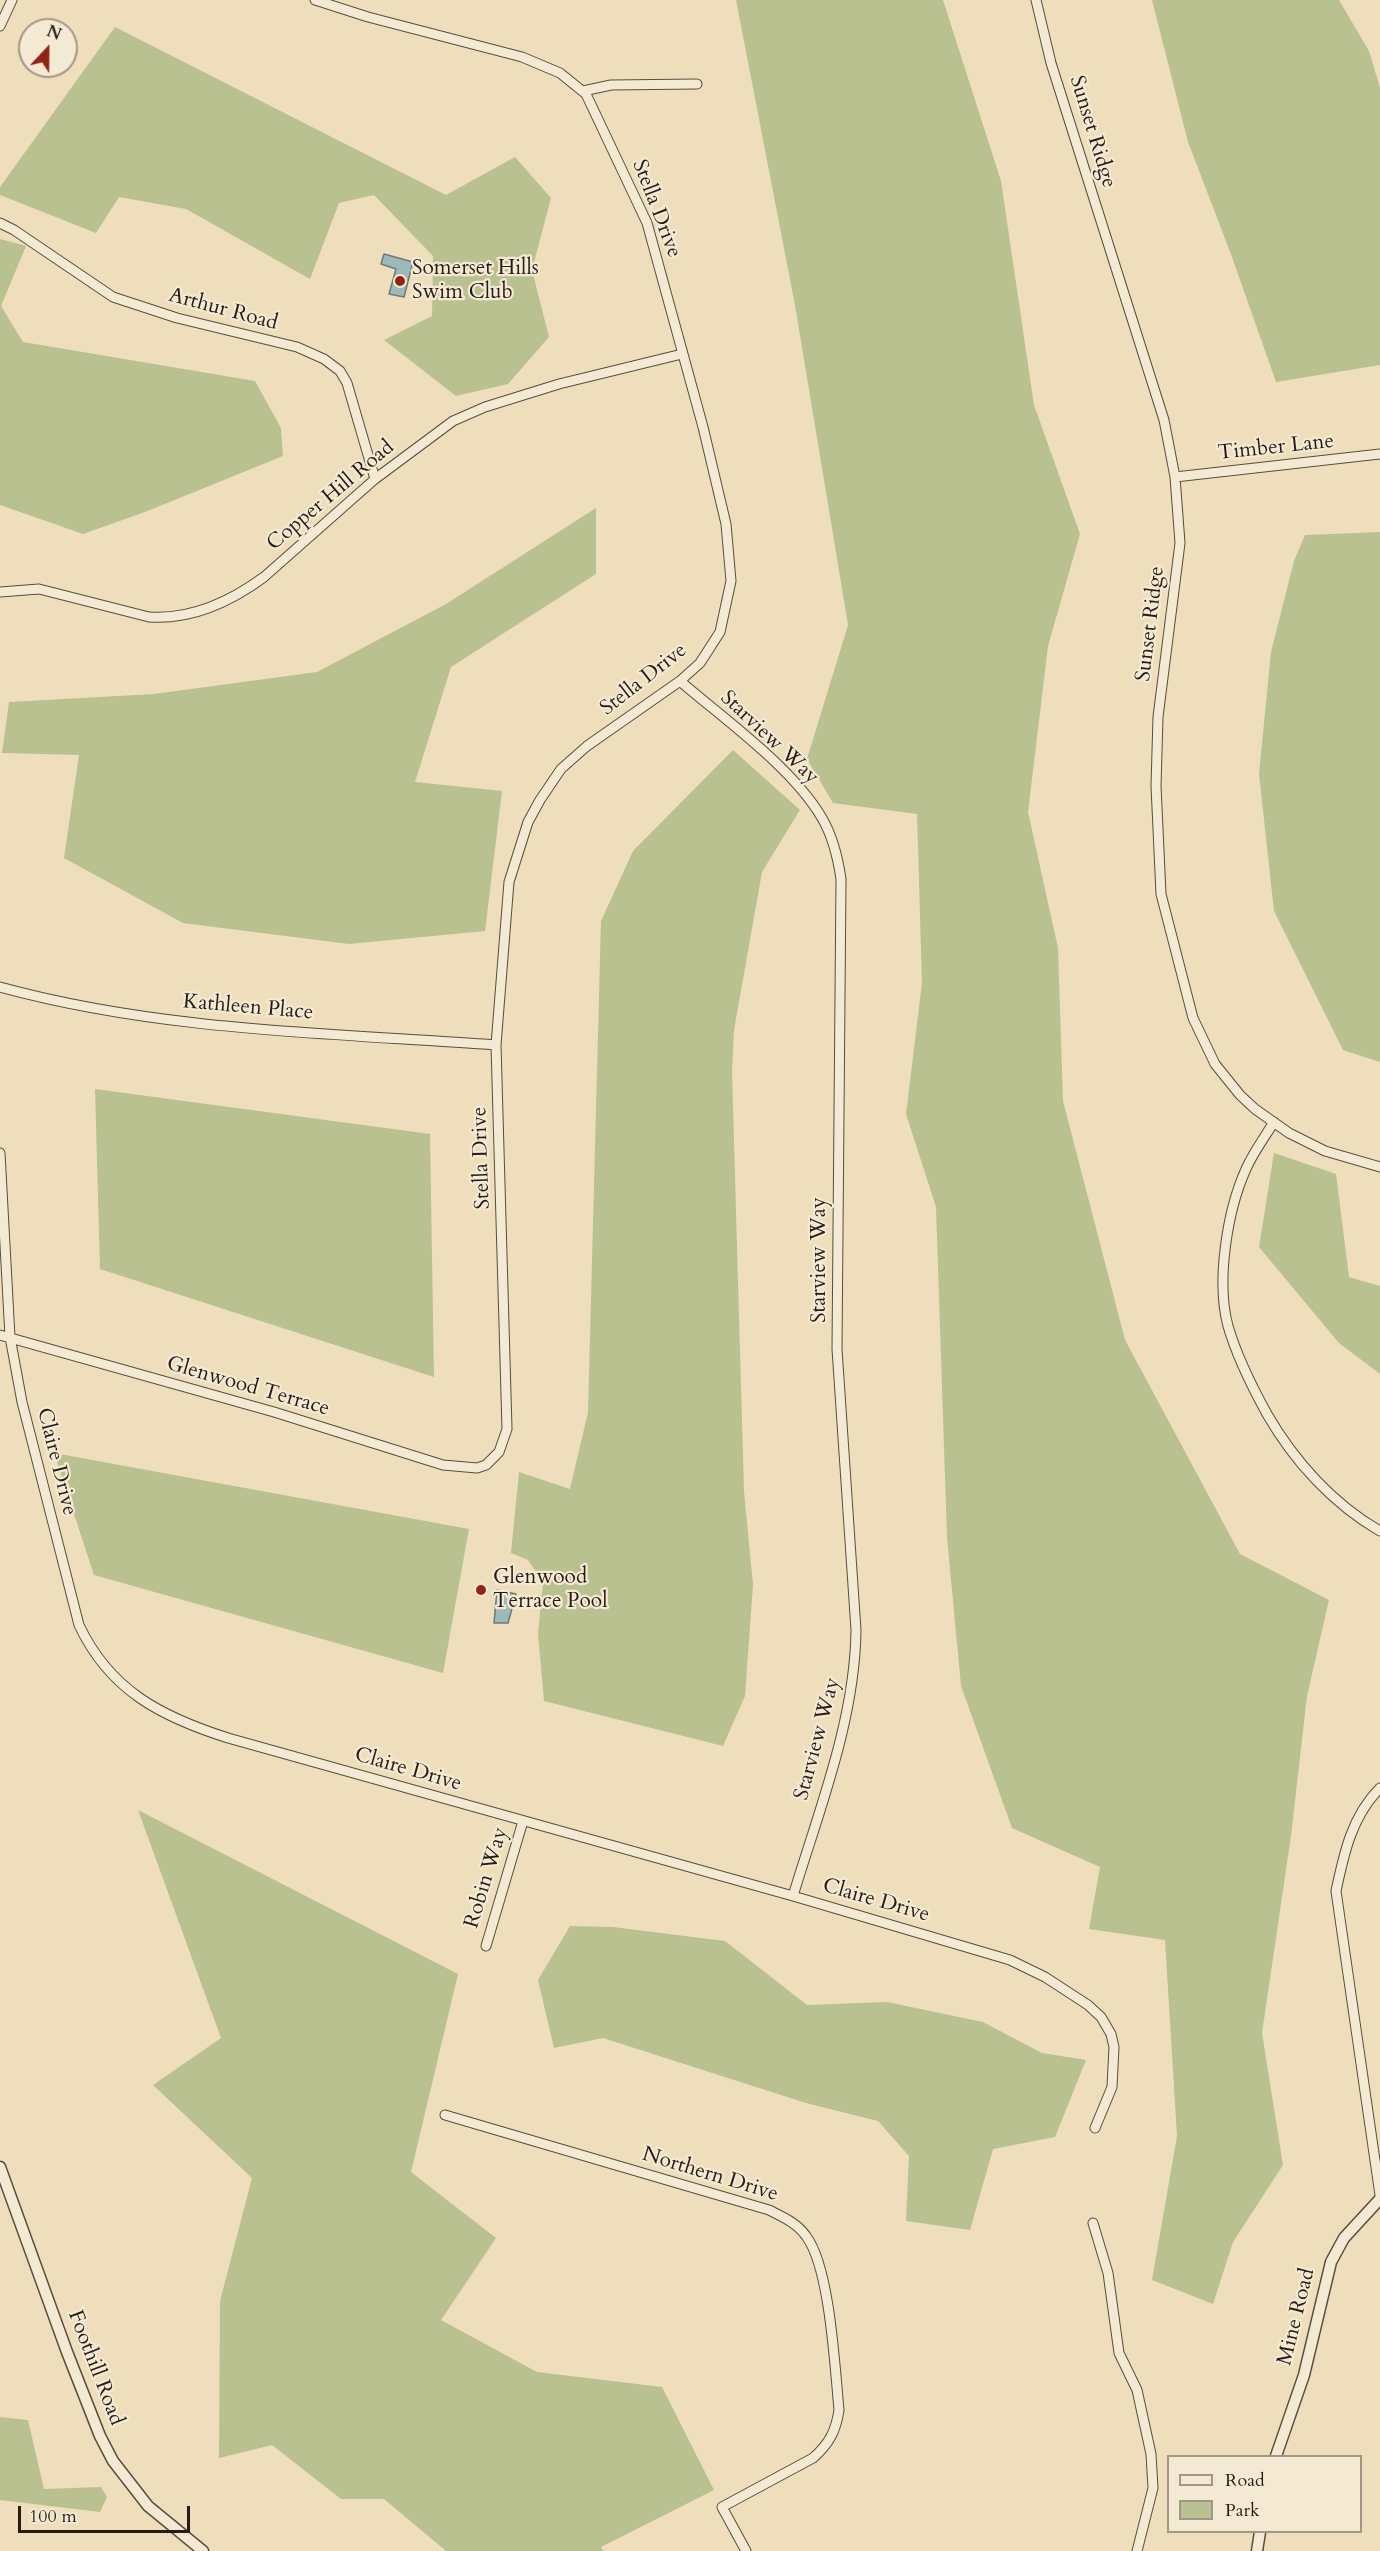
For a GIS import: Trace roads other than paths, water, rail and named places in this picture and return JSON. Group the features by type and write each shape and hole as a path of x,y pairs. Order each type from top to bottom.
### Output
{"street":[{"path":"0,26 12,0"},
{"name":"Stella Drive","path":"315,0 368,17 522,57 560,73 583,91 597,114 646,219 703,427 726,524 731,581 720,632 700,663 680,681 586,746 561,769 537,806 515,859 509,882 496,1045 507,1429 499,1452 486,1465"},
{"name":"Sunset Ridge","path":"1036,0 1052,63 1164,420 1175,477 1180,543 1158,717 1156,786 1161,894 1190,1007 1207,1050 1240,1095 1289,1133 1325,1151 1380,1167"},
{"path":"583,91 611,85 698,84"},
{"name":"Arthur Road","path":"0,223 14,230 113,297 177,318 297,347 324,359 340,371 346,383 375,479"},
{"name":"Copper Hill Road","path":"0,592 39,589 149,617 165,618 187,615 212,607 246,590 375,479 453,421 485,406 560,384 682,354"},
{"name":"Timber Lane","path":"1175,477 1380,454"},
{"name":"Starview Way","path":"680,681 757,747 797,785 812,803 824,820 838,854 841,879 837,1349 856,1630 856,1664 843,1729 793,1896"},
{"name":"Kathleen Place","path":"0,987 52,1001 197,1024 496,1045"},
{"path":"1274,1122 1245,1171 1229,1226 1223,1276 1228,1325 1246,1376 1289,1448 1335,1500 1357,1518 1380,1531"},
{"name":"Claire Drive","path":"0,1153 5,1336 79,1625 86,1640 115,1678 144,1702 169,1718 195,1728 793,1896 1010,1960 1045,1977 1088,2005 1101,2017 1111,2034 1114,2047 1112,2087 1095,2128"},
{"name":"Glenwood Terrace","path":"5,1336 274,1412 443,1465 477,1468 486,1465"},
{"path":"1380,1788 1362,1809 1351,1836 1336,1891 1380,2195"},
{"name":"Robin Way","path":"486,1946 523,1821"},
{"name":"Northern Drive","path":"445,2115 769,2210 792,2221 806,2234 812,2245 823,2281 839,2410 837,2424 826,2447 813,2458 722,2507 746,2551"},
{"name":"Foothill Road","path":"0,2167 67,2352 100,2436 113,2461 148,2506 203,2551"},
{"name":"Mine Road","path":"1277,2455 1304,2375 1331,2262 1344,2238 1380,2199"},
{"path":"1093,2223 1108,2273 1119,2353 1137,2390 1151,2454 1153,2488 1137,2551"},
{"path":"1257,2551 1260,2533"}],"water":[{"name":"Somerset Hills Swim Club","path":"384,254 413,262 404,297 389,294 396,269 381,264"},
{"path":"497,1590 516,1594 508,1623 494,1623"}],"place":[{"name":"Somerset Hills Swim Club","path":"400,281"},
{"name":"Glenwood Terrace Pool","path":"481,1590"}]}
